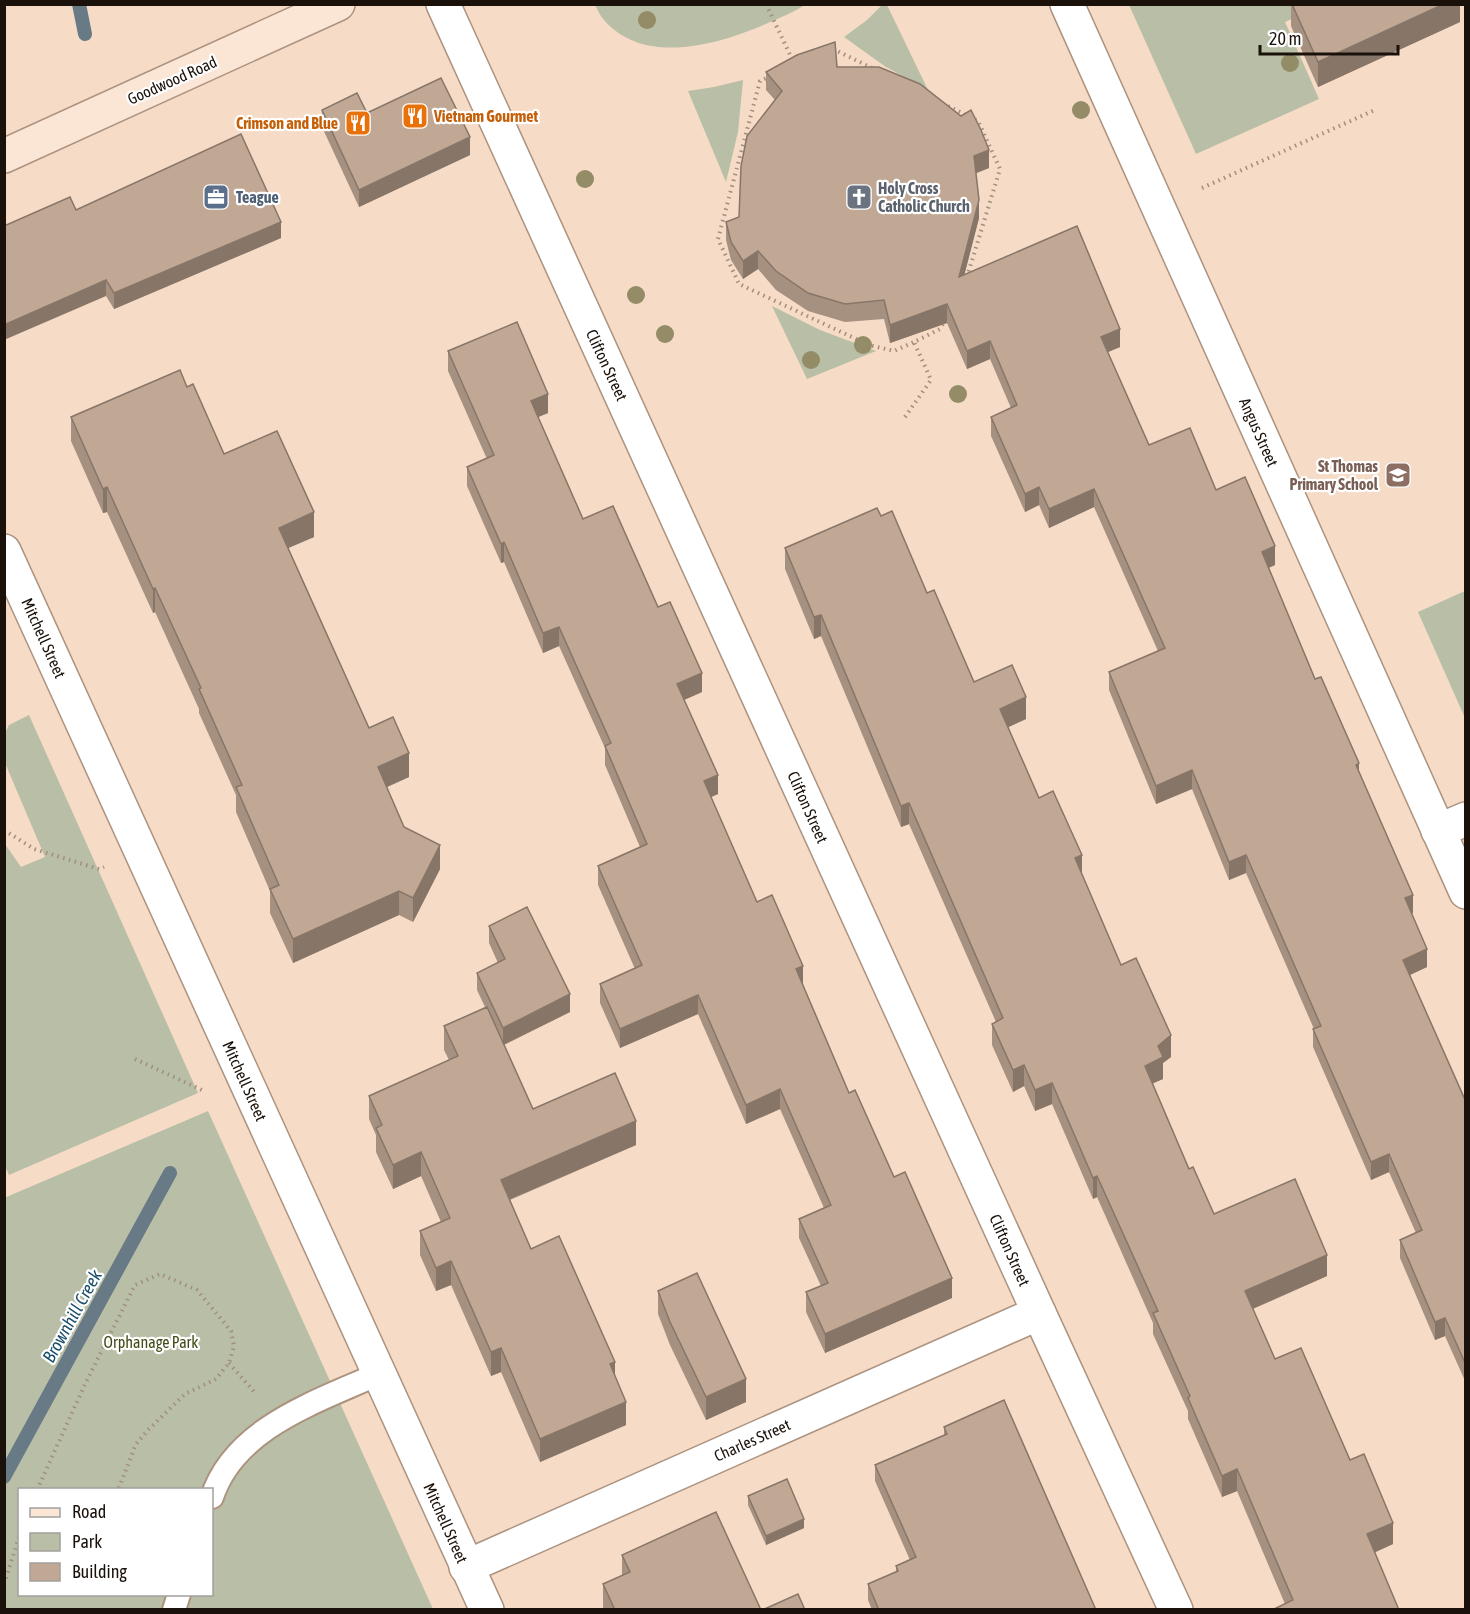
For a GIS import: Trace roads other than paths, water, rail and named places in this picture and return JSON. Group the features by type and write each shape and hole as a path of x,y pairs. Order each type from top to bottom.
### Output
{"main road":[{"name":"Goodwood Road","path":"4,156 338,4"}],"street":[{"name":"Clifton Street","path":"443,4 1176,1610"},
{"name":"Angus Street","path":"1067,4 1452,825 1466,892"},
{"name":"Mitchell Street","path":"4,551 487,1610"},
{"name":"Charles Street","path":"466,1567 1039,1313"}],"lane":[{"path":"213,1495 226,1467 252,1440 279,1420 378,1374"}],"waterway":[{"name":"Brownhill Creek","path":"79,4 85,34"},
{"name":"Brownhill Creek","path":"4,1477 170,1173"}],"place":[{"name":"Vietnam Gourmet","path":"415,116"},
{"name":"Crimson and Blue","path":"358,123"},
{"name":"Teague","path":"216,197"},
{"name":"Holy Cross Catholic Church","path":"859,197"},
{"name":"St Thomas Primary School","path":"1398,475"}],"park label":[{"name":"Orphanage Park","path":"151,1342"}]}
